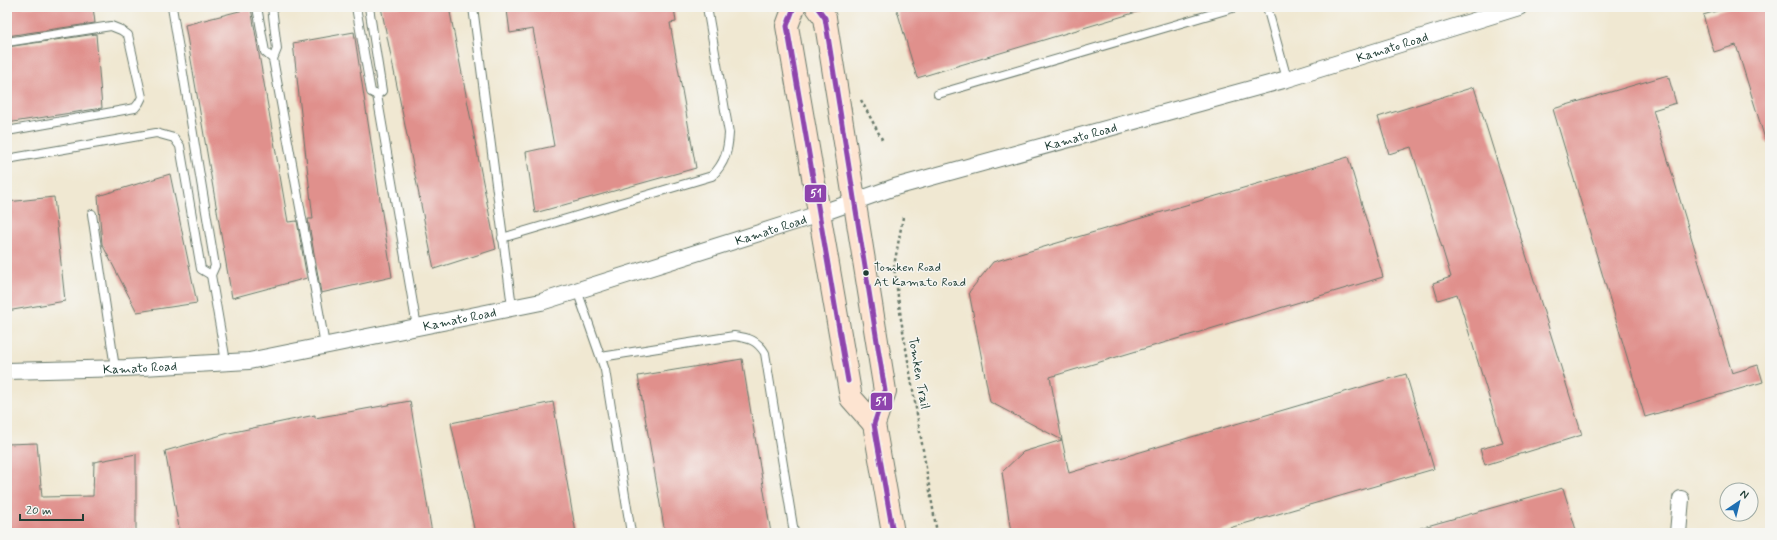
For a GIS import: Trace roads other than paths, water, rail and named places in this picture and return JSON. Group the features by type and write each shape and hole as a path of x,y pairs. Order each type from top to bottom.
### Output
{"main road":[{"path":"794,7 787,26 851,398 874,424"},
{"path":"817,7 825,18 885,391 874,424 893,533"}],"street":[{"name":"Kamato Road","path":"7,371 115,368 249,361 540,302 819,214 903,185 1287,80 1520,7"},
{"path":"1678,533 1681,499"}],"lane":[{"path":"172,7 215,266 211,275 226,362"},
{"path":"257,7 265,52 273,59"},
{"path":"272,7 277,49 273,59 325,345"},
{"path":"356,7 371,92 377,95"},
{"path":"368,7 382,91 377,95"},
{"path":"473,7 512,308"},
{"path":"502,238 712,176 720,167 728,150 729,133 707,7"},
{"path":"938,94 1236,7"},
{"path":"1266,7 1287,80"},
{"path":"7,42 111,26 121,30 128,35 142,97 139,104 134,108 7,132"},
{"path":"377,95 417,327"},
{"path":"7,159 156,133 174,138 180,146 201,269 211,275"},
{"path":"92,214 115,368"},
{"path":"577,290 605,370 631,533"},
{"path":"601,358 734,336 751,338 760,346 765,353 794,533"}],"place":[{"name":"Tomken Road At Kamato Road","path":"866,273"}]}
